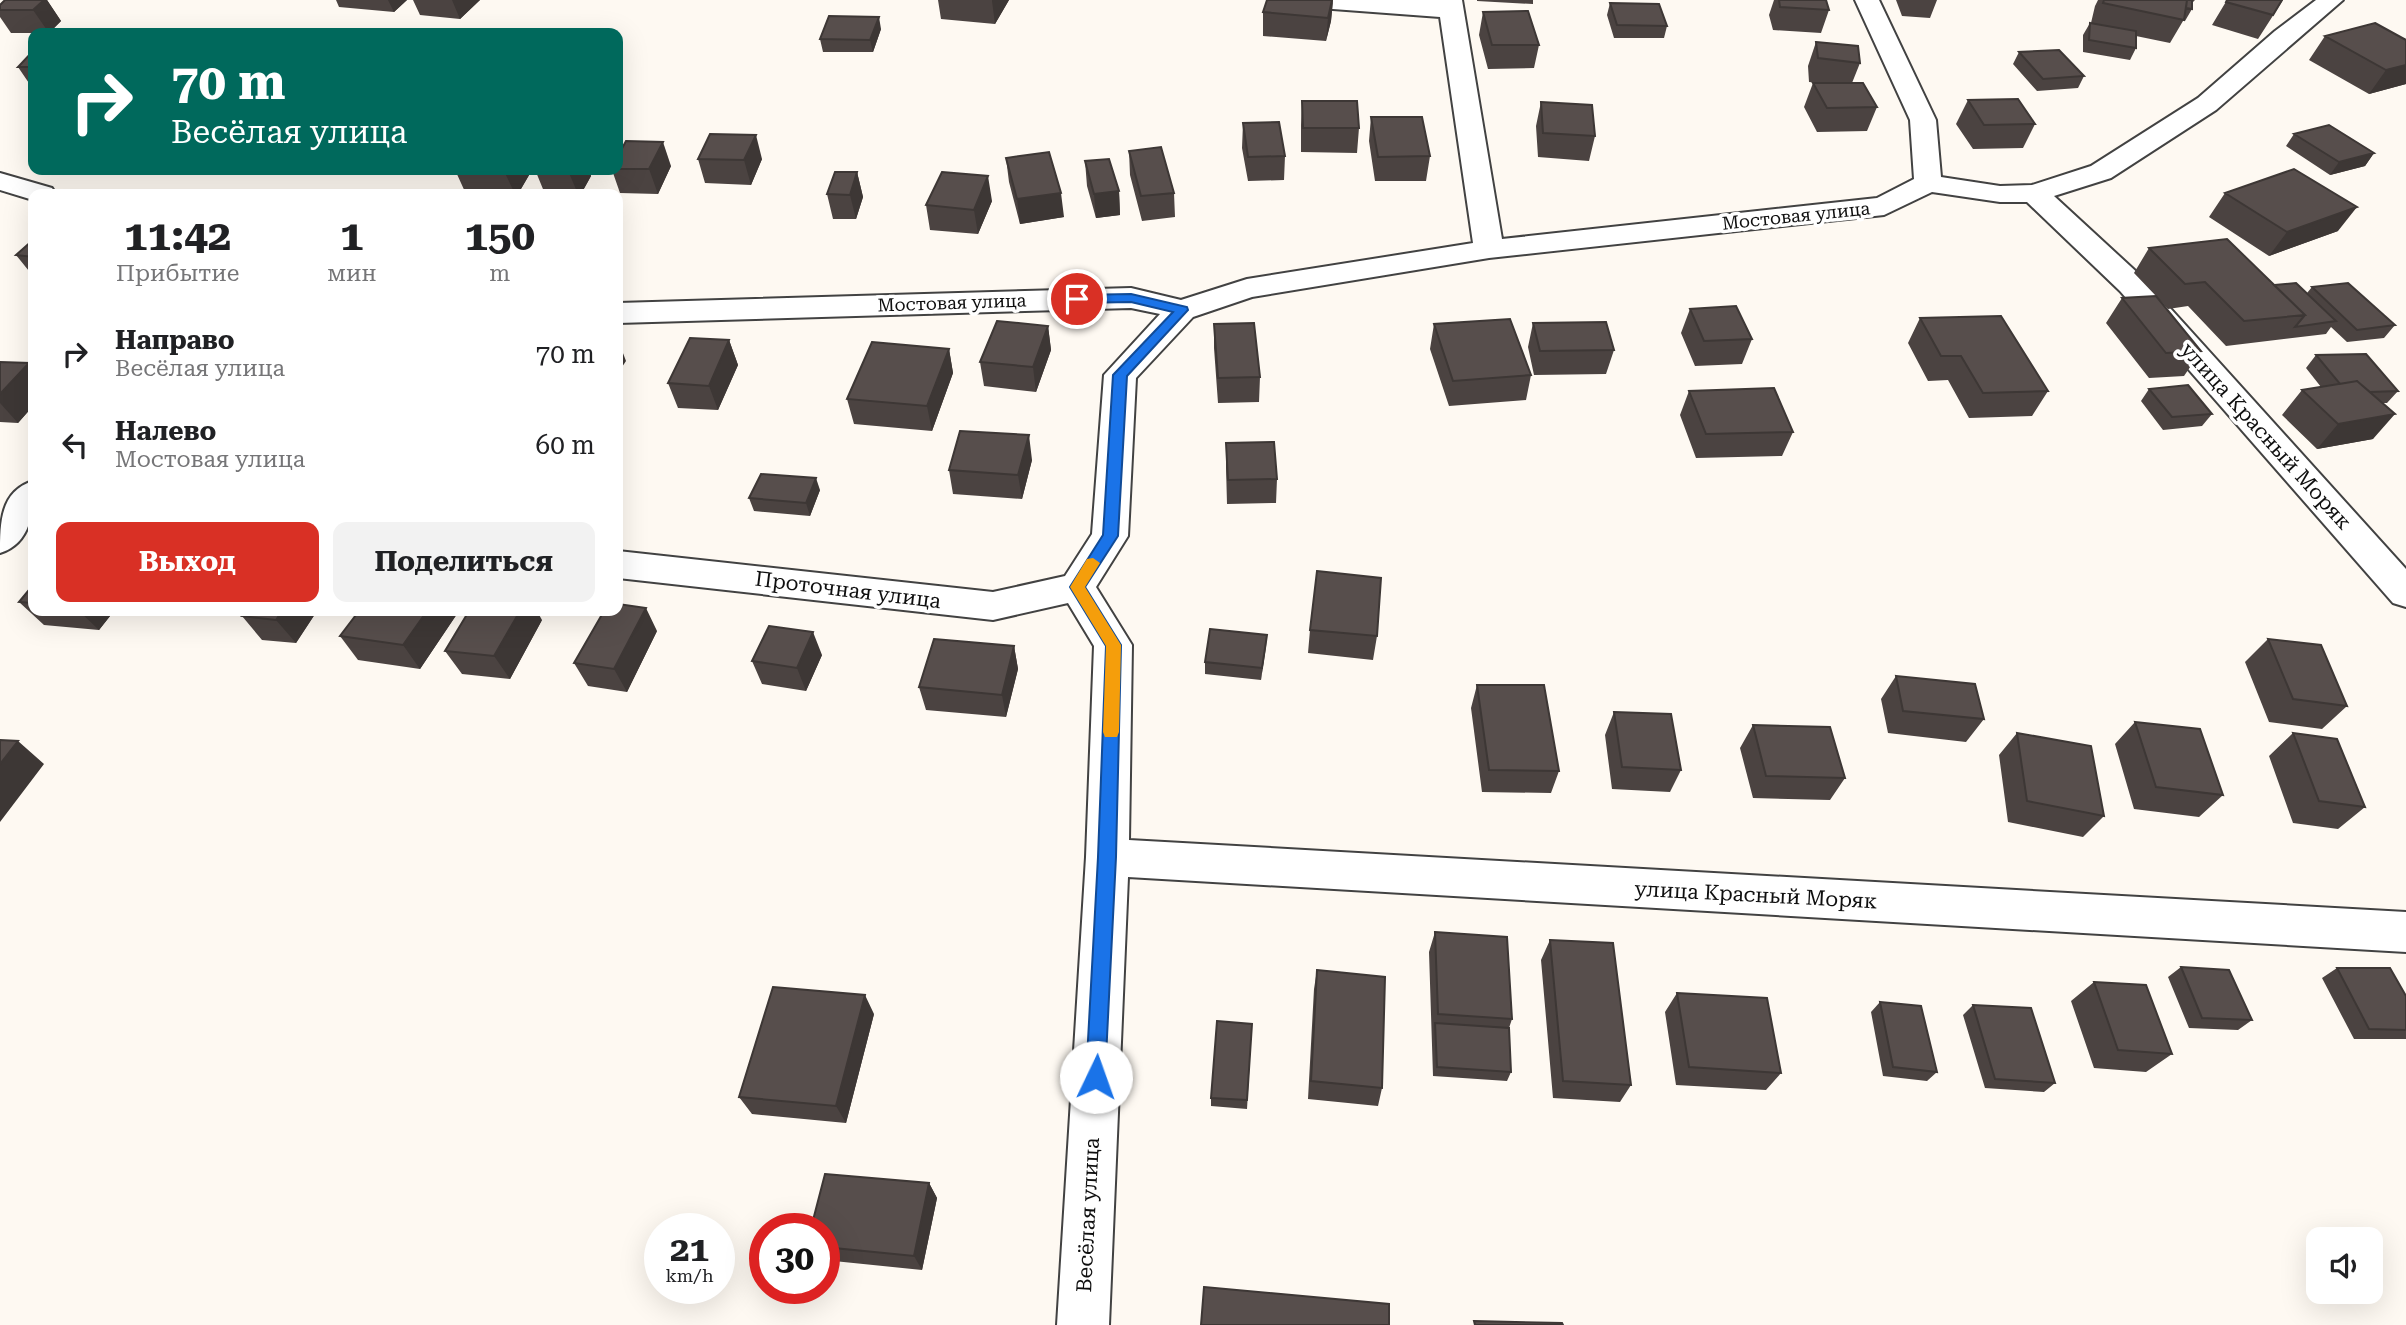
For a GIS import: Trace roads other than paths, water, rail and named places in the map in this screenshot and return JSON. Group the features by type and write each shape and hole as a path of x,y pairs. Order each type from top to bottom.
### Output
{"street":[{"path":"1306,0 1450,5 1489,249"},
{"path":"1867,0 1923,120 1928,183 2000,194 2034,193 2101,172 2207,104 2284,36 2331,0"},
{"path":"0,181 28,190"},
{"name":"Мостовая улица","path":"623,313 1131,298 1182,310 1247,288 1489,249 1884,206 1928,183"},
{"name":"улица Красный Моряк","path":"2034,193 2131,284 2406,593"},
{"path":"1077,587 1110,536 1120,375 1182,310"},
{"path":"0,492 28,495"},
{"path":"0,540 28,503"},
{"name":"Проточная улица","path":"623,565 993,606 1077,587"},
{"name":"Весёлая улица","path":"1077,587 1114,645 1107,857 1083,1325"},
{"name":"улица Красный Моряк","path":"1107,857 2406,932"}]}
